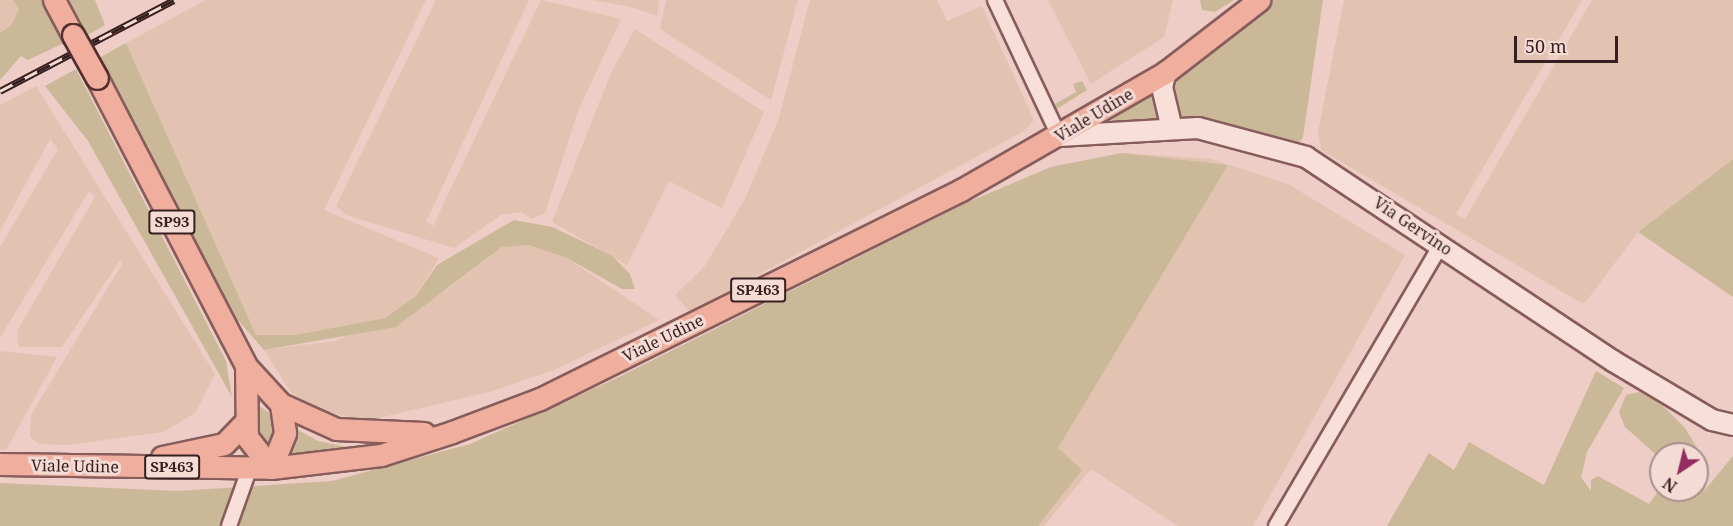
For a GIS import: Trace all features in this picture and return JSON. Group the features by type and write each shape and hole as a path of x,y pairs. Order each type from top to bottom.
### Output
{"main road":[{"name":"SP93","path":"54,0 97,78 246,366 281,404 336,429 452,432"},
{"name":"Viale Udine","path":"0,464 271,468 381,454 452,432 540,399 1059,136 1166,72 1259,0"},
{"name":"SP93","path":"246,366 247,437 271,468"},
{"path":"271,468 285,433 281,404"},
{"path":"94,467 224,444 246,422"}],"street":[{"path":"995,0 1059,136"},
{"path":"1166,72 1162,87 1172,129"},
{"name":"Via Gervino","path":"1059,136 1172,129 1249,138 1306,157 1681,404 1733,424"},
{"path":"1276,526 1441,245"},
{"path":"228,526 250,468"}],"shaded area":[{"path":"0,0 13,0 19,9 11,27 0,33"},
{"path":"13,0 42,0 64,43 28,60 21,56 0,80 0,33 11,26 19,9"},
{"path":"69,0 95,0 105,25 86,36"},
{"path":"206,0 426,0 324,210 439,258 416,296 385,318 295,335 256,335 126,43"},
{"path":"436,0 529,0 426,222 433,226 541,0 621,19 578,111 545,213 532,219 521,212 501,215 454,248 346,215 336,206"},
{"path":"592,0 659,0 657,16 631,7"},
{"path":"666,0 798,0 771,100 660,29"},
{"path":"810,0 937,0 947,21 982,6 1034,120 1024,131 690,312 675,295 704,267 745,199 778,121"},
{"path":"1048,0 1173,0 1164,37 1091,84"},
{"path":"1200,0 1234,0 1215,12 1202,10"},
{"path":"1273,0 1323,0 1303,137 1297,147 1184,120 1171,94 1175,82"},
{"path":"1344,0 1582,0 1456,214 1465,219 1592,0 1733,0 1733,159 1638,232 1585,303 1578,301 1321,150 1318,132"},
{"path":"635,29 764,112 722,208 669,181 627,265 552,222 611,73"},
{"path":"126,43 256,335 295,335 385,318 416,296 437,265 514,220 552,227 611,255 630,274 635,289 622,289 567,258 529,245 502,247 396,327 264,350 230,311 99,58"},
{"path":"76,69 226,361 232,397 88,141 45,86"},
{"path":"1082,81 1087,90 1057,109 1055,104 1076,92 1073,84"},
{"path":"36,86 215,374 195,413 164,432 67,445 39,444 30,437 31,415 122,264 121,259 62,347 19,347 17,331 95,197 89,191 0,338 0,247 58,149 50,139 0,231 0,105"},
{"path":"1154,90 1161,122 1114,126 1109,122"},
{"path":"1122,153 1211,159 1288,184 1405,255 1253,526 1178,526 1091,469 1044,526 774,526 964,204 1051,167"},
{"path":"1122,153 1228,165 1058,448 1082,470 1038,526 0,526 0,483 177,491 332,481 470,444 617,378 964,204 1051,167"},
{"path":"1733,159 1733,297 1638,232"},
{"path":"529,244 567,258 659,320 554,370 493,391 366,421 323,411 291,393 264,350 335,341 447,290 502,247"},
{"path":"0,351 57,357 6,450 0,450"},
{"path":"1596,371 1624,388 1587,452 1581,477 1591,491 1591,480 1598,476 1649,504 1650,502 1709,502 1709,485 1733,456 1733,526 1387,526 1429,453 1454,470 1469,442 1544,485"},
{"path":"1639,392 1660,403 1685,428 1693,442 1649,442 1649,448 1625,427 1619,412 1626,395"},
{"path":"259,406 270,413 277,428 267,457 253,434"},
{"path":"291,426 318,441 361,450 284,460"}],"railway":[{"path":"0,91 174,0"}]}
